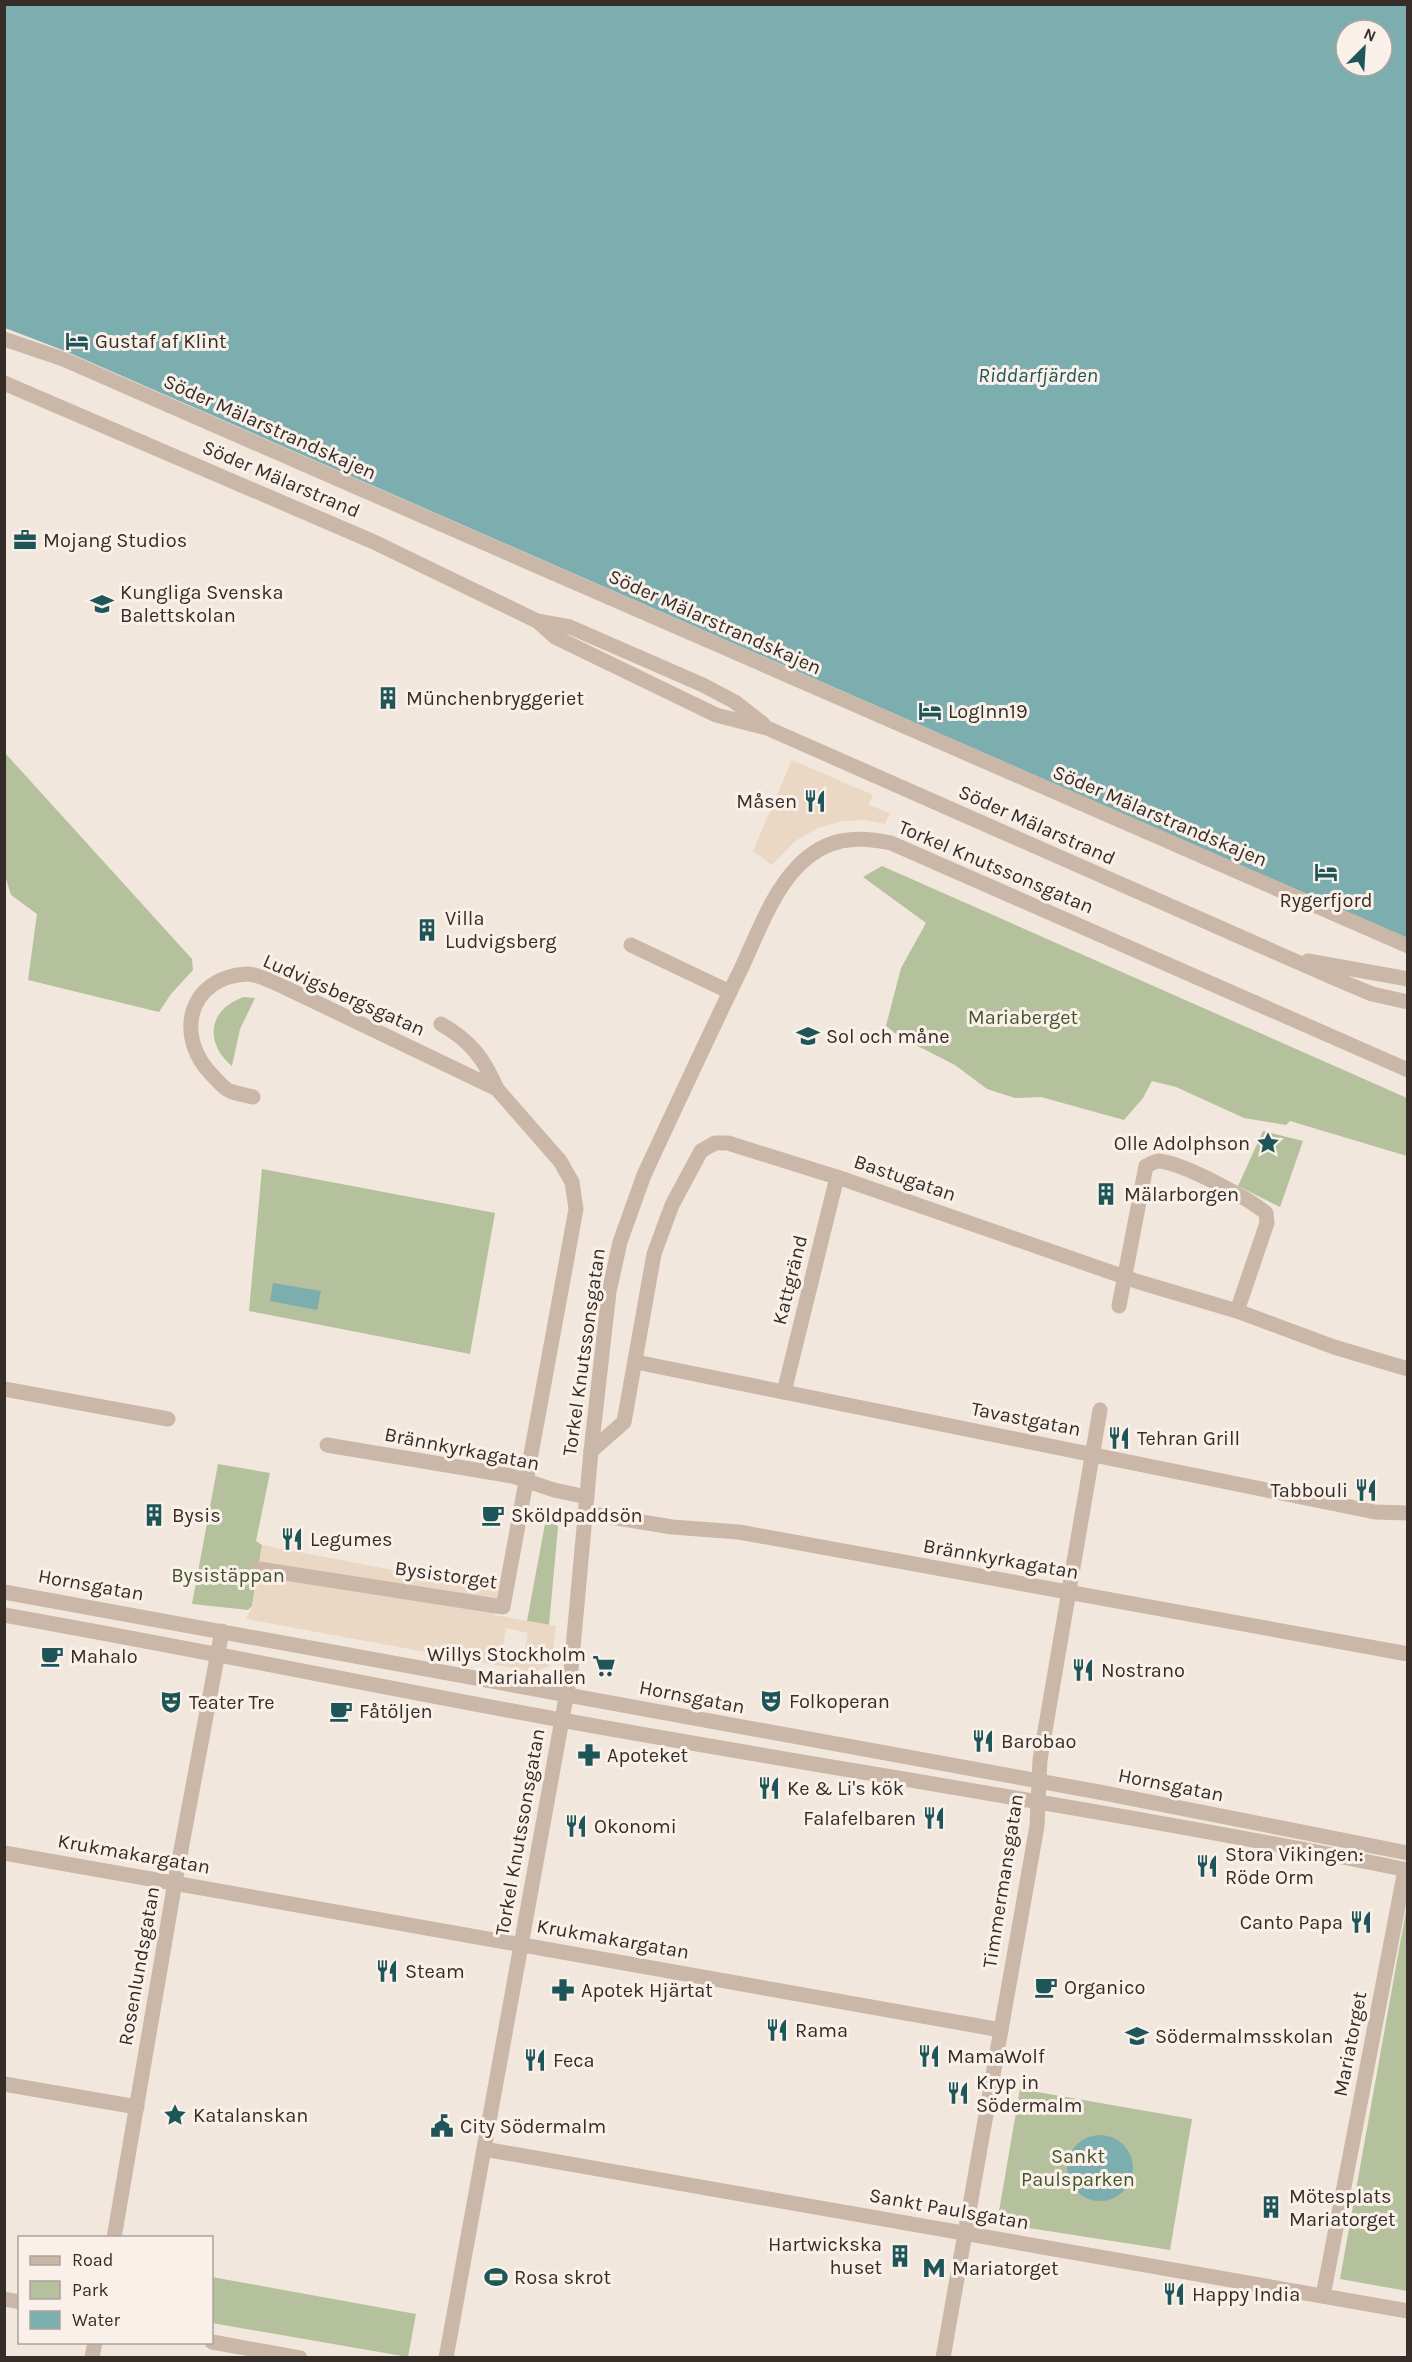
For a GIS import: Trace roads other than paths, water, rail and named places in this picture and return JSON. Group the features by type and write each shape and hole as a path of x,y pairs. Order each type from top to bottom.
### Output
{"street":[{"name":"Söder Mälarstrandskajen","path":"4,339 63,359 1407,946"},
{"name":"Söder Mälarstrand","path":"4,383 374,542 537,621 570,627 703,685 735,702 767,728"},
{"name":"Söder Mälarstrand","path":"537,621 555,637 716,715 767,728 1372,994 1407,1002"},
{"name":"Torkel Knutssonsgatan","path":"446,2358 567,1694 609,1292 620,1242 644,1175 730,992 778,896 799,865 846,838 859,837 906,849 1407,1070"},
{"path":"631,945 730,992"},
{"name":"Söder Mälarstrand","path":"1291,958 1407,979"},
{"name":"Ludvigsbergsgatan","path":"253,1097 228,1091 196,1056 190,1035 191,1014 201,994 223,979 249,974 282,986 497,1089"},
{"name":"Ludvigsbergsgatan","path":"441,1024 460,1035 485,1062 497,1089 560,1161 572,1182 576,1209 527,1480"},
{"name":"Bastugatan","path":"591,1451 624,1422 658,1239 690,1169 701,1151 715,1143 728,1143 837,1177 1125,1274 1139,1282 1237,1311 1334,1347 1407,1369"},
{"path":"1119,1306 1146,1166 1157,1161 1171,1164 1256,1204 1266,1213 1267,1224 1237,1311"},
{"name":"Kattgränd","path":"784,1392 837,1177"},
{"name":"Tavastgatan","path":"636,1362 1375,1512 1407,1513"},
{"path":"4,1389 168,1419"},
{"name":"Timmermansgatan","path":"943,2358 1037,1826 1041,1749 1071,1593 1100,1410"},
{"name":"Brännkyrkagatan","path":"327,1445 527,1480 587,1497"},
{"name":"Bysistorget","path":"259,1569 503,1606 527,1480"},
{"name":"Brännkyrkagatan","path":"586,1513 672,1527 739,1532 1407,1654"},
{"name":"Hornsgatan","path":"4,1592 567,1694 1407,1853"},
{"name":"Hornsgatan","path":"4,1615 218,1653 562,1720 1038,1802 1406,1870"},
{"name":"Rosenlundsgatan","path":"114,2236 175,1882 222,1630"},
{"name":"Krukmakargatan","path":"4,1853 1001,2030"},
{"name":"Mariatorget","path":"1323,2296 1406,1870"},
{"path":"4,2084 137,2107"},
{"name":"Sankt Paulsgatan","path":"484,2148 1407,2311"},
{"path":"213,2342 300,2358"}],"water":[{"name":"Riddarfjärden","path":"4,5 1407,5 1407,938 65,351 5,328"},
{"path":"273,1283 321,1291 317,1310 270,1301"},
{"path":"1093,2135 1107,2135 1119,2140 1128,2149 1133,2168 1131,2181 1124,2192 1107,2201 1093,2201 1081,2196 1072,2187 1067,2175 1067,2161 1072,2149 1081,2140"}],"place":[{"name":"Gustaf af Klint","path":"77,341"},
{"name":"Mojang Studios","path":"25,540"},
{"name":"Kungliga Svenska Balettskolan","path":"102,604"},
{"name":"Münchenbryggeriet","path":"388,698"},
{"name":"LogInn19","path":"930,711"},
{"name":"Måsen","path":"815,801"},
{"name":"Rygerfjord","path":"1326,872"},
{"name":"Villa Ludvigsberg","path":"427,930"},
{"name":"Sol och måne","path":"808,1036"},
{"name":"Olle Adolphson","path":"1268,1143"},
{"name":"Mälarborgen","path":"1106,1194"},
{"name":"Tehran Grill","path":"1119,1438"},
{"name":"Tabbouli","path":"1366,1490"},
{"name":"Bysis","path":"154,1515"},
{"name":"Sköldpaddsön","path":"493,1515"},
{"name":"Legumes","path":"292,1539"},
{"name":"Mahalo","path":"52,1656"},
{"name":"Willys Stockholm Mariahallen","path":"604,1666"},
{"name":"Nostrano","path":"1083,1670"},
{"name":"Folkoperan","path":"771,1701"},
{"name":"Teater Tre","path":"171,1702"},
{"name":"Fåtöljen","path":"341,1711"},
{"name":"Barobao","path":"983,1741"},
{"name":"Apoteket","path":"589,1755"},
{"name":"Ke & Li's kök","path":"769,1788"},
{"name":"Falafelbaren","path":"934,1818"},
{"name":"Okonomi","path":"576,1826"},
{"name":"Stora Vikingen: Röde Orm","path":"1207,1866"},
{"name":"Canto Papa","path":"1361,1922"},
{"name":"Steam","path":"387,1971"},
{"name":"Organico","path":"1046,1987"},
{"name":"Apotek Hjärtat","path":"563,1990"},
{"name":"Rama","path":"777,2030"},
{"name":"Södermalmsskolan","path":"1137,2036"},
{"name":"MamaWolf","path":"929,2056"},
{"name":"Feca","path":"535,2060"},
{"name":"Kryp in Södermalm","path":"958,2093"},
{"name":"Katalanskan","path":"175,2115"},
{"name":"City Södermalm","path":"442,2126"},
{"name":"Mötesplats Mariatorget","path":"1271,2207"},
{"name":"Hartwickska huset","path":"900,2256"},
{"name":"Mariatorget","path":"934,2268"},
{"name":"Rosa skrot","path":"496,2277"},
{"name":"Happy India","path":"1174,2294"}],"park label":[{"name":"Mariaberget","path":"1023,1017"},
{"name":"Bysistäppan","path":"228,1575"},
{"name":"Sankt Paulsparken","path":"1078,2168"}]}
